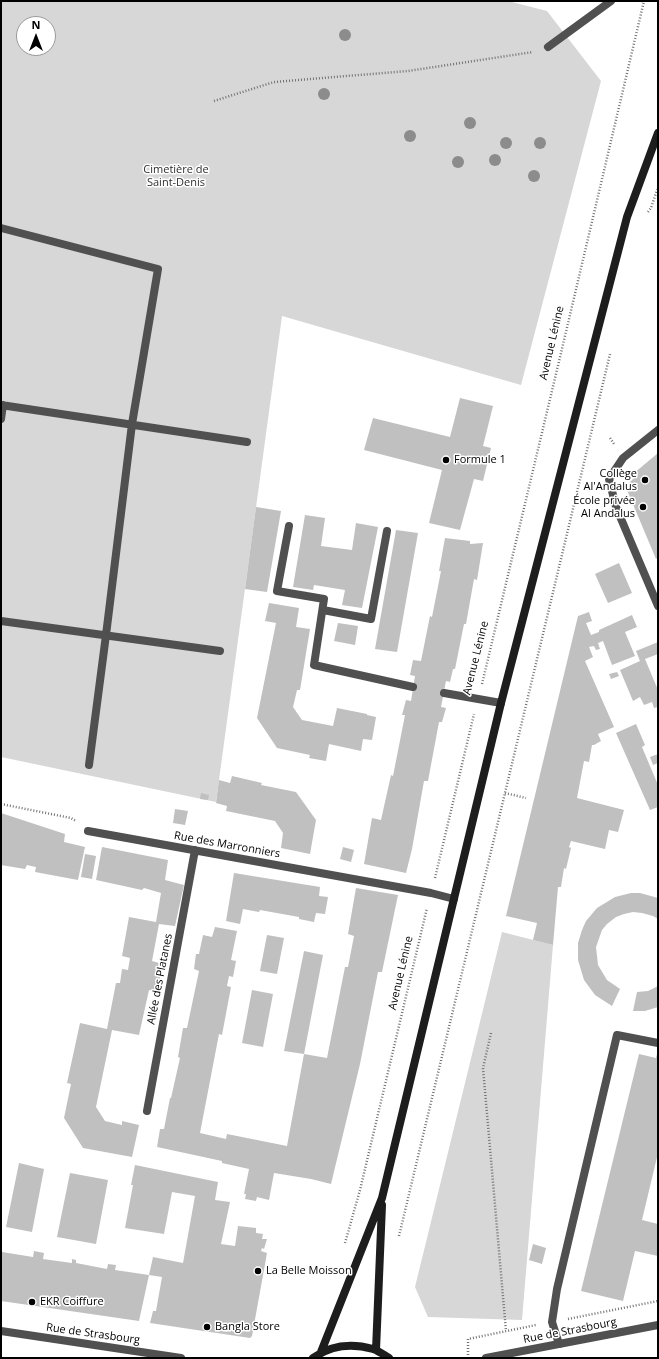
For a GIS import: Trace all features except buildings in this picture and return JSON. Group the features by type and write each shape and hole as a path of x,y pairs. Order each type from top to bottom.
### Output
{"main road":[{"path":"322,1352 382,1198 501,703 627,217 658,133"},
{"path":"376,1350 382,1198"},
{"path":"313,1358 322,1352 337,1347 355,1346 376,1350 390,1358"}],"street":[{"path":"548,47 611,1"},
{"path":"1,228 158,269 132,424 89,765"},
{"path":"1,419 2,405 247,442"},
{"path":"658,430 623,458 609,479 616,507 658,606"},
{"path":"289,526 277,591 324,599 314,665 413,687"},
{"path":"322,610 371,619 387,531"},
{"path":"1,620 220,651"},
{"path":"444,693 501,703"},
{"name":"Rue des Marronniers","path":"88,831 431,893 454,899"},
{"name":"Allée des Platanes","path":"146,1111 195,850"},
{"path":"559,1344 552,1322 557,1289 617,1035 658,1044"},
{"name":"Rue de Strasbourg","path":"486,1358 658,1325"},
{"name":"Rue de Strasbourg","path":"1,1331 181,1358"}],"path":[{"name":"Avenue Lénine","path":"345,1243 362,1182 560,361 644,1"},
{"path":"214,101 274,82 408,71 537,52 548,47"},
{"path":"644,217 651,208 658,187"},
{"path":"398,1240 611,352"},
{"path":"505,793 526,798"},
{"path":"1,804 71,818 88,831"},
{"path":"491,1033 483,1068 506,1331"}],"green space":[{"name":"Cimetière de Saint-Denis","path":"1,1 508,1 547,11 601,81 521,385 282,316 216,802 1,757"},
{"path":"502,932 553,945 522,1320 428,1317 415,1287"}],"place":[{"name":"Formule 1","path":"446,460"},
{"name":"Collège Al'Andalus","path":"645,480"},
{"name":"École privée Al Andalus","path":"643,507"},
{"name":"La Belle Moisson","path":"258,1271"},
{"name":"EKR Coiffure","path":"32,1302"},
{"name":"Bangla Store","path":"207,1327"}]}
